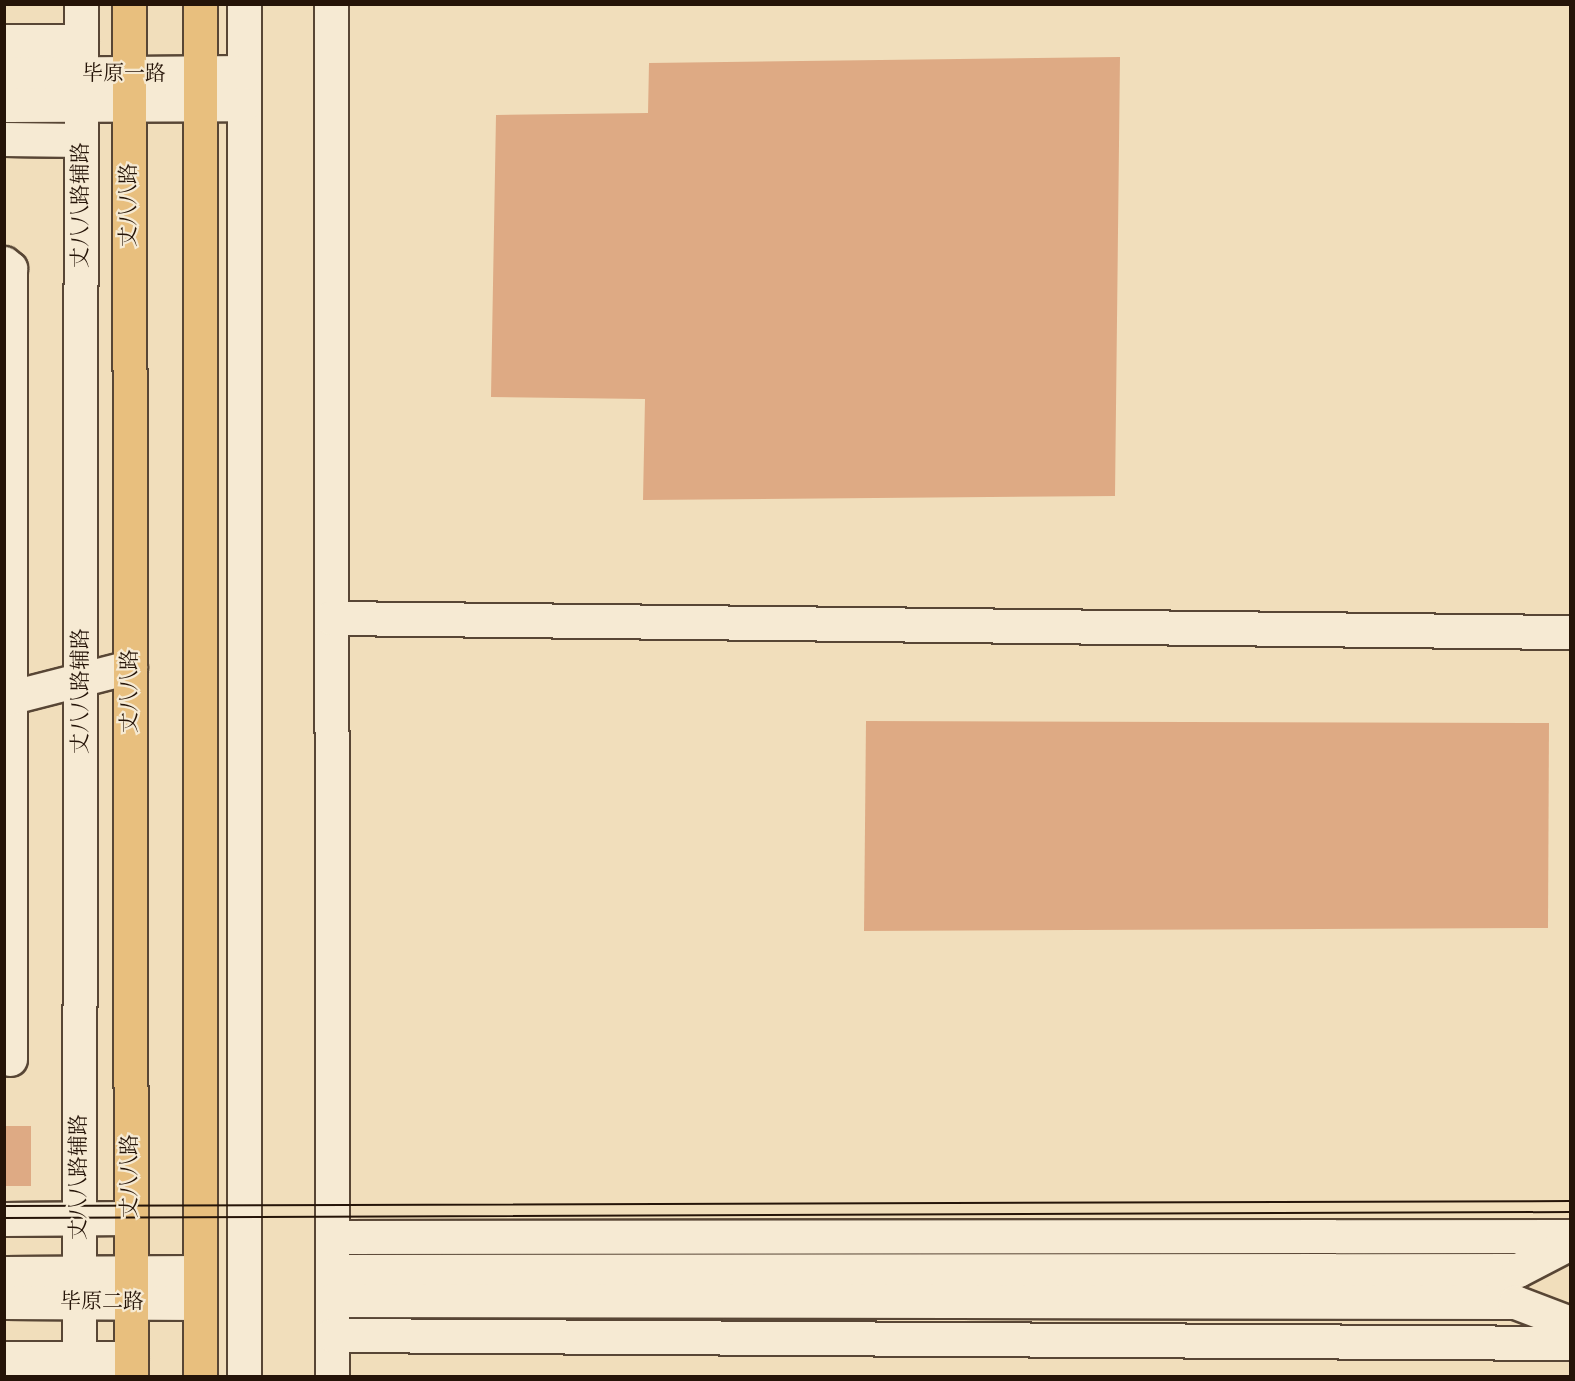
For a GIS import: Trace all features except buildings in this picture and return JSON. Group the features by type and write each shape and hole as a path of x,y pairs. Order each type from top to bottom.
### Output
{"main road":[{"name":"丈八八路","path":"129,4 131,1367"},
{"path":"200,4 200,1377"}],"street":[{"name":"丈八八路辅路","path":"80,1367 81,4"},
{"path":"244,4 244,1377"},
{"path":"331,4 332,1377"},
{"path":"4,40 81,40"},
{"name":"毕原一路","path":"4,74 81,89 244,88"},
{"name":"毕原一路","path":"4,105 81,89"},
{"path":"4,139 81,140"},
{"path":"4,263 10,268 7,699 10,1059"},
{"path":"331,618 1570,632"},
{"path":"7,699 130,667"},
{"path":"4,1219 131,1218"},
{"path":"332,1237 1570,1236"},
{"path":"332,1286 1518,1270 1570,1244"},
{"name":"毕原二路","path":"4,1273 79,1287 200,1288"},
{"path":"332,1286 1515,1302 1570,1323"},
{"name":"毕原二路","path":"4,1302 79,1287"},
{"path":"332,1335 1570,1343"},
{"path":"4,1358 80,1367 131,1367"}],"tram line":[{"path":"4,1206 1570,1201"},
{"path":"4,1218 1570,1212"}]}
